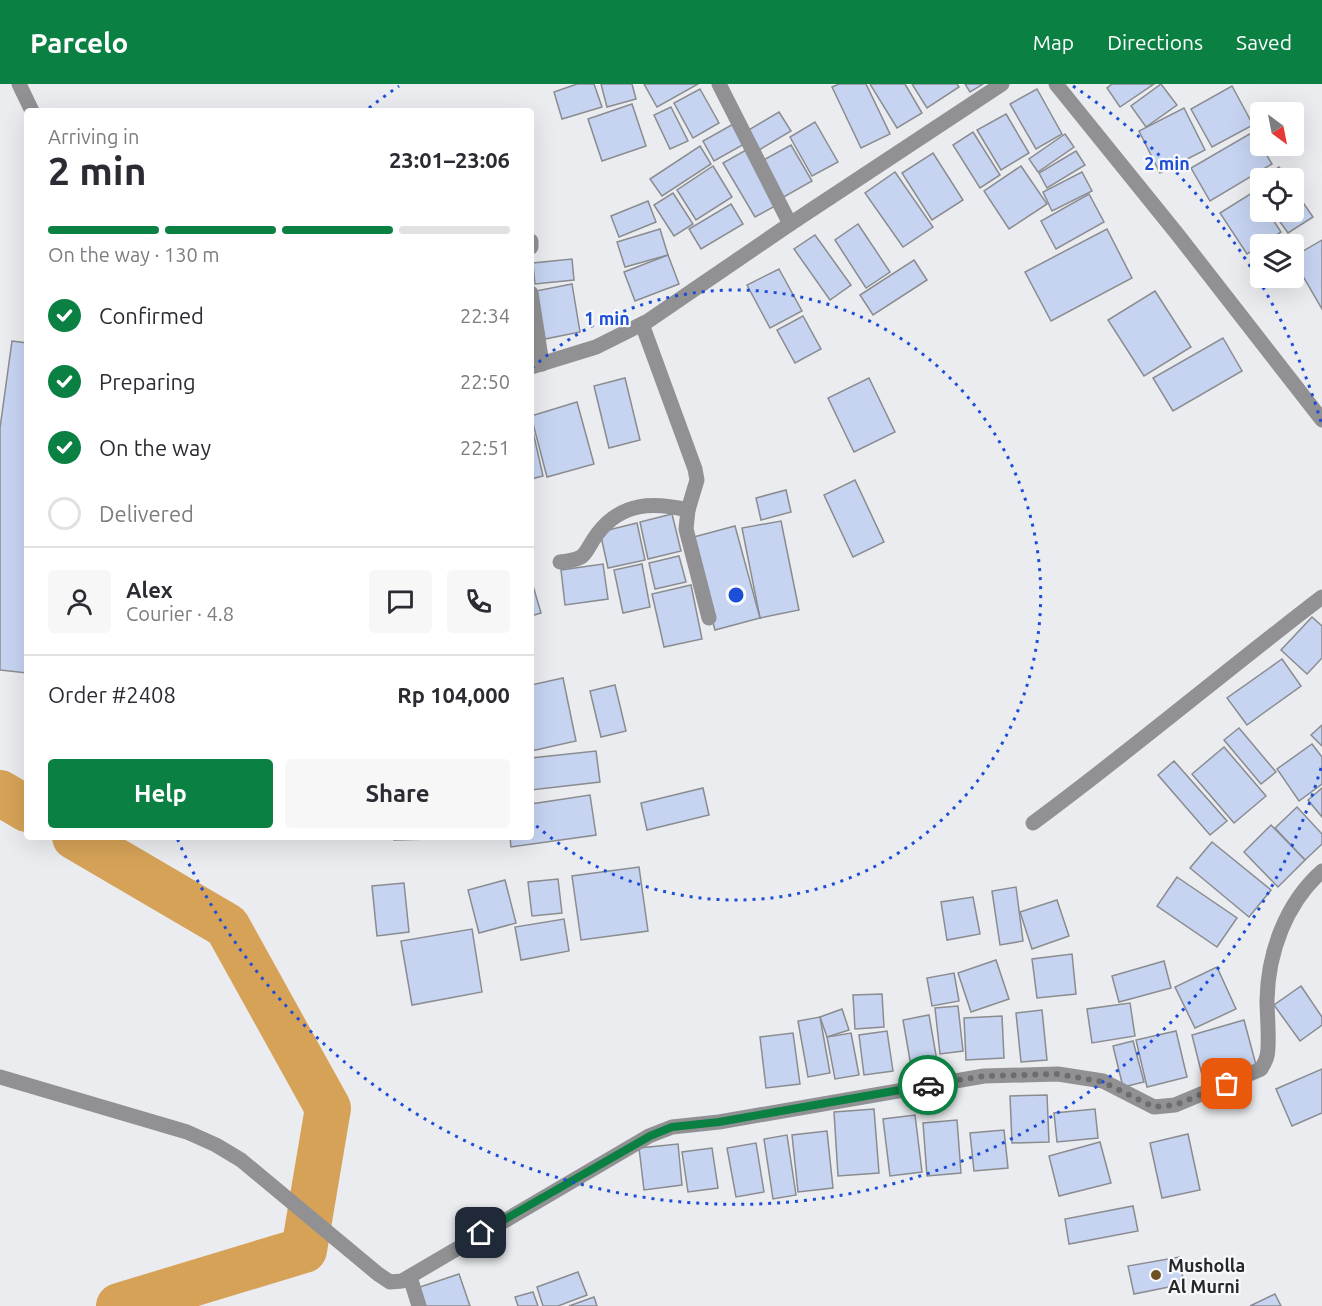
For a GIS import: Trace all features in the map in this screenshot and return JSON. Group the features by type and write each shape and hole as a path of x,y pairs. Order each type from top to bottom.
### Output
{"street":[{"path":"19,84 31,108"},
{"path":"719,84 790,224"},
{"path":"534,336 536,365 596,347 642,324 1002,84"},
{"path":"1056,84 1178,235 1322,420"},
{"path":"642,324 695,469 697,480 688,510 687,535 710,618"},
{"path":"560,562 574,561 584,557 597,534 610,520 634,507 653,504 688,510"},
{"path":"1033,823 1104,771 1155,727 1322,597"},
{"path":"0,1077 187,1132 216,1144 241,1160 378,1274 390,1282 402,1281 650,1136 672,1127 719,1122 984,1076 1058,1074 1103,1082 1154,1107 1175,1105 1244,1077 1261,1069 1267,1056 1268,991 1272,952 1277,938 1304,888 1322,871"},
{"path":"410,1277 419,1306"}],"building":[{"path":"577,84 594,84 602,107 562,119 554,92"},
{"path":"601,84 632,84 636,99 607,107"},
{"path":"644,84 698,84 657,107"},
{"path":"839,84 866,84 890,134 861,148 832,87"},
{"path":"870,84 905,84 922,113 897,128"},
{"path":"912,84 957,84 959,87 927,108"},
{"path":"965,84 983,84 970,92"},
{"path":"1112,84 1154,84 1120,107 1107,88"},
{"path":"1161,84 1177,105 1146,127 1131,106"},
{"path":"1232,86 1250,119 1250,127 1212,147 1191,109"},
{"path":"700,89 719,123 693,138 674,103"},
{"path":"1037,89 1062,134 1036,149 1010,104"},
{"path":"632,104 646,146 602,161 588,119"},
{"path":"671,107 688,141 670,149 654,115"},
{"path":"1184,108 1205,150 1160,173 1139,131"},
{"path":"779,112 791,131 759,150 747,131"},
{"path":"1006,114 1029,153 1001,170 977,130"},
{"path":"815,122 838,162 812,176 790,137"},
{"path":"735,123 746,143 714,161 703,141"},
{"path":"973,132 1000,175 980,188 953,145"},
{"path":"1065,134 1074,147 1038,172 1029,159"},
{"path":"1250,134 1250,156 1267,156 1272,164 1265,168 1250,168 1250,177 1210,201 1191,168"},
{"path":"791,145 812,181 782,198 760,162"},
{"path":"700,146 711,164 662,196 650,179"},
{"path":"746,150 777,205 755,217 723,163"},
{"path":"1076,151 1085,165 1047,188 1039,173"},
{"path":"933,153 963,200 932,220 902,173"},
{"path":"713,166 732,197 696,220 677,190"},
{"path":"1021,166 1047,204 1009,229 984,191"},
{"path":"895,172 933,227 903,247 865,193"},
{"path":"1082,172 1092,191 1052,211 1043,192"},
{"path":"673,193 693,224 674,236 654,205"},
{"path":"1089,194 1104,222 1056,249 1041,221"},
{"path":"1250,194 1250,222 1274,222 1281,232 1250,234 1250,252 1247,254 1220,213"},
{"path":"648,201 656,222 619,237 611,216"},
{"path":"731,204 743,224 701,249 689,229"},
{"path":"1304,204 1313,217 1288,233 1280,222 1304,222"},
{"path":"858,224 890,272 866,288 835,240"},
{"path":"660,229 668,255 625,267 617,242"},
{"path":"1107,229 1132,278 1051,321 1025,272"},
{"path":"815,235 851,285 830,300 794,249"},
{"path":"1322,240 1322,309 1304,278 1304,251"},
{"path":"668,255 679,284 635,301 624,272"},
{"path":"572,259 574,280 535,284 534,263"},
{"path":"914,260 927,280 873,315 860,295"},
{"path":"779,269 802,311 770,328 747,285"},
{"path":"572,284 580,332 545,339 536,291"},
{"path":"1155,291 1191,347 1144,376 1108,320"},
{"path":"803,316 821,349 795,363 777,330"},
{"path":"1223,338 1242,371 1173,411 1153,378"},
{"path":"12,341 24,343 24,673 0,670 0,428"},
{"path":"625,378 640,440 609,448 594,386"},
{"path":"869,378 895,432 854,452 828,398"},
{"path":"577,402 594,464 547,477 534,427 534,415"},
{"path":"534,436 543,476 534,478"},
{"path":"855,480 884,542 853,557 824,495"},
{"path":"786,490 791,512 761,520 756,498"},
{"path":"672,514 681,551 648,559 640,522"},
{"path":"781,521 799,610 760,618 742,528"},
{"path":"637,523 645,560 608,568 600,532"},
{"path":"735,526 760,618 715,630 690,538"},
{"path":"679,556 686,582 655,589 649,563"},
{"path":"603,564 608,599 565,605 561,570"},
{"path":"642,564 650,607 623,613 614,570"},
{"path":"691,585 702,639 664,647 652,594"},
{"path":"534,589 541,613 534,615"},
{"path":"1312,617 1322,626 1322,658 1307,674 1281,650"},
{"path":"1282,659 1301,686 1247,725 1227,698"},
{"path":"563,678 576,741 534,750 534,684"},
{"path":"615,685 626,731 601,737 590,691"},
{"path":"1322,725 1322,746 1311,735"},
{"path":"1239,728 1276,772 1261,784 1224,740"},
{"path":"1312,744 1322,757 1322,784 1299,801 1277,769"},
{"path":"1224,747 1266,796 1234,823 1192,774"},
{"path":"596,751 600,782 534,790 534,758"},
{"path":"1174,761 1227,821 1210,835 1158,775"},
{"path":"703,788 709,815 647,830 641,803"},
{"path":"1322,788 1322,817 1308,800"},
{"path":"590,795 596,835 511,847 510,840 534,840 534,804"},
{"path":"1297,807 1322,834 1322,844 1305,860 1275,828"},
{"path":"1271,825 1305,860 1278,887 1244,852"},
{"path":"1212,842 1271,890 1249,917 1190,868"},
{"path":"639,867 648,931 581,940 572,876"},
{"path":"1177,877 1237,918 1217,947 1157,906"},
{"path":"558,879 562,913 532,916 528,882"},
{"path":"505,880 516,923 479,933 468,890"},
{"path":"404,883 409,932 377,936 372,886"},
{"path":"1016,887 1023,941 1000,945 992,891"},
{"path":"973,897 980,934 947,940 941,902"},
{"path":"1057,900 1069,936 1032,949 1020,912"},
{"path":"564,919 569,951 521,960 515,927"},
{"path":"472,929 482,992 412,1005 401,941"},
{"path":"1072,954 1076,994 1037,998 1032,959"},
{"path":"996,960 1009,999 971,1012 958,973"},
{"path":"1164,961 1171,988 1119,1002 1112,976"},
{"path":"1217,967 1236,1009 1195,1028 1175,987"},
{"path":"954,973 959,1001 932,1006 927,978"},
{"path":"1301,986 1322,1017 1322,1025 1300,1041 1274,1005"},
{"path":"882,994 884,1027 855,1029 853,995"},
{"path":"1130,1003 1135,1036 1092,1043 1087,1009"},
{"path":"958,1006 963,1051 940,1054 935,1008"},
{"path":"842,1009 849,1030 827,1037 820,1017"},
{"path":"1042,1010 1047,1060 1021,1062 1016,1013"},
{"path":"929,1015 937,1061 911,1066 903,1020"},
{"path":"1002,1016 1004,1058 966,1060 964,1018"},
{"path":"820,1017 830,1073 808,1077 798,1021"},
{"path":"1244,1020 1256,1065 1203,1079 1192,1035"},
{"path":"887,1031 893,1071 864,1075 859,1035"},
{"path":"1176,1031 1187,1077 1147,1087 1136,1040"},
{"path":"793,1033 800,1084 766,1088 760,1037"},
{"path":"851,1033 859,1075 835,1079 827,1037"},
{"path":"1133,1041 1144,1082 1123,1087 1113,1046"},
{"path":"1322,1069 1322,1113 1292,1126 1276,1089"},
{"path":"1047,1095 1049,1142 1012,1143 1010,1096"},
{"path":"874,1109 879,1173 838,1176 834,1112"},
{"path":"1095,1109 1098,1138 1057,1142 1054,1113"},
{"path":"915,1115 922,1172 890,1176 883,1119"},
{"path":"957,1120 961,1173 927,1176 923,1123"},
{"path":"1004,1130 1008,1168 974,1171 970,1133"},
{"path":"827,1131 833,1188 798,1192 792,1135"},
{"path":"1188,1134 1200,1190 1162,1198 1150,1143"},
{"path":"787,1135 796,1195 773,1199 764,1139"},
{"path":"1100,1142 1111,1183 1059,1196 1049,1156"},
{"path":"756,1143 764,1192 736,1197 727,1148"},
{"path":"678,1144 682,1185 644,1190 639,1148"},
{"path":"712,1148 718,1188 688,1192 682,1152"},
{"path":"1133,1206 1138,1231 1069,1244 1065,1219"},
{"name":"Musholla Al Murni","path":"1179,1257 1184,1284 1134,1294 1128,1266"},
{"path":"578,1272 587,1295 558,1306 543,1306 537,1287"},
{"path":"459,1274 470,1306 423,1306 417,1288"},
{"path":"533,1292 538,1306 518,1306 515,1297"},
{"path":"1275,1294 1281,1306 1250,1306"},
{"path":"594,1297 597,1306 569,1306"}],"waterway":[{"path":"0,793 24,807"},
{"path":"80,840 227,926 328,1108 304,1250 119,1306"}],"way so far":[{"path":"928,1085 984,1076 1058,1074 1103,1082 1154,1107 1175,1105 1227,1084"}],"place":[{"name":"Musholla Al Murni","path":"1156,1275"}],"route":[{"path":"481,1233 650,1136 672,1127 719,1122 928,1085"}]}
